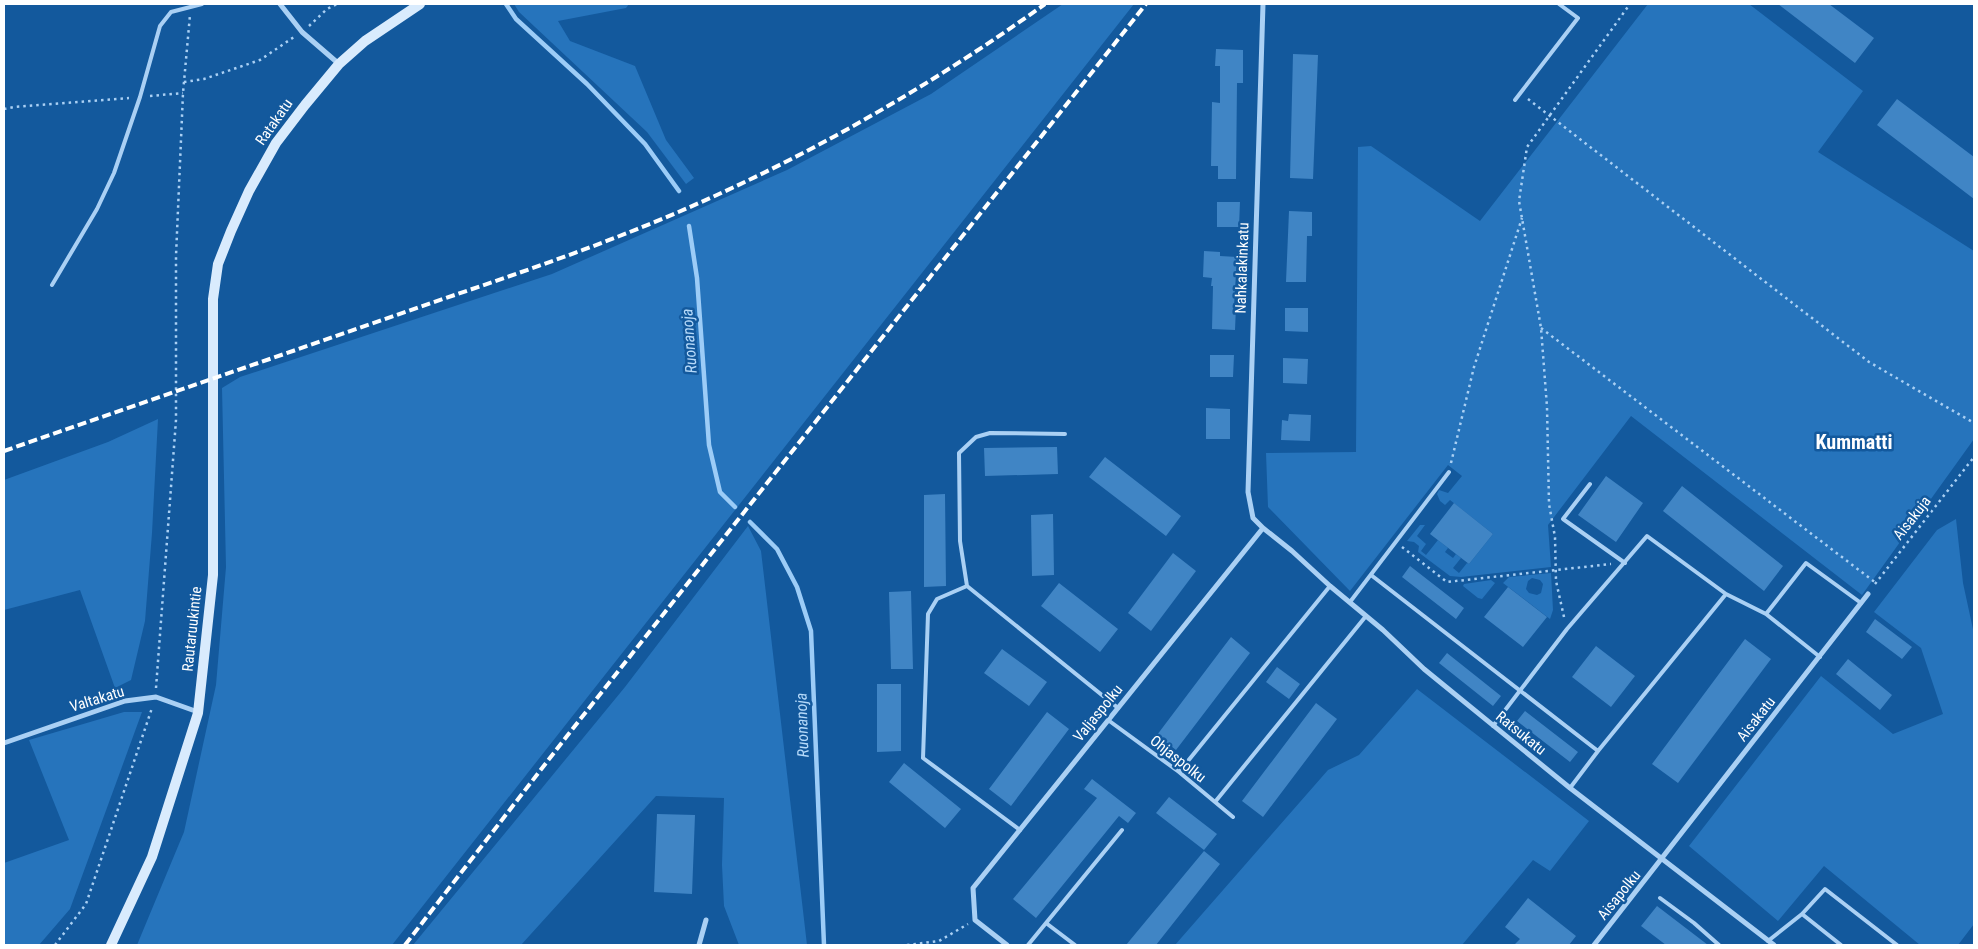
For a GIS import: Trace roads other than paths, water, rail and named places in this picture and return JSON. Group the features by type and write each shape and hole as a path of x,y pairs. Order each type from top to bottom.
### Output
{"main road":[{"name":"Ratakatu","path":"213,300 218,264 249,191 276,143 339,64 364,42 420,4"},
{"name":"Rautaruukintie","path":"111,945 152,857 198,712 213,575 213,300"}],"street":[{"path":"280,4 302,32 339,64"},
{"name":"Nahkalakinkatu","path":"1263,4 1248,492 1253,518 1263,528"},
{"name":"Ratsukatu","path":"1263,528 1292,551 1424,669 1493,726 1662,860 1774,945"},
{"name":"Valjaspolku","path":"1007,945 975,920 973,888 1263,528"},
{"name":"Aisakatu","path":"1662,860 1868,594"},
{"name":"Valtakatu","path":"4,743 125,701 156,697 198,712"},
{"name":"Aisapolku","path":"1594,945 1662,860"},
{"path":"699,945 706,920"}],"lane":[{"path":"52,285 97,209 114,173 140,97 160,26 172,12 202,4"},
{"path":"1515,100 1578,18 1559,4"},
{"path":"1065,434 990,433 976,437 959,453 960,541 967,586 1118,708"},
{"path":"1350,602 1449,472"},
{"path":"1590,484 1563,519 1625,563"},
{"path":"1493,726 1567,629 1647,536 1726,594 1766,614 1820,657"},
{"path":"1766,614 1806,563 1861,603"},
{"path":"1371,575 1598,751"},
{"path":"967,586 937,599 928,614 923,758 1020,830"},
{"path":"1179,772 1330,586"},
{"path":"1570,788 1726,594"},
{"path":"1215,802 1366,616"},
{"name":"Ohjaspolku","path":"1108,720 1179,772 1233,817"},
{"path":"1028,945 1122,830"},
{"path":"1768,941 1802,914 1825,889 1897,945"},
{"path":"1660,898 1694,923 1719,945"},
{"path":"1802,914 1841,945"},
{"path":"1046,923 1075,945"}],"waterway":[{"name":"Ruonanoja","path":"506,4 516,19 587,84 645,144 679,191"},
{"name":"Ruonanoja","path":"689,226 697,278 709,445 720,492 735,507"},
{"name":"Ruonanoja","path":"750,522 777,549 797,587 811,631 824,945"}],"railway":[{"path":"4,451 542,265 660,220 744,182 833,137 920,87 1045,4"},
{"path":"405,945 567,736 1146,4"}],"district":[{"name":"Kummatti","path":"1854,442"}]}
